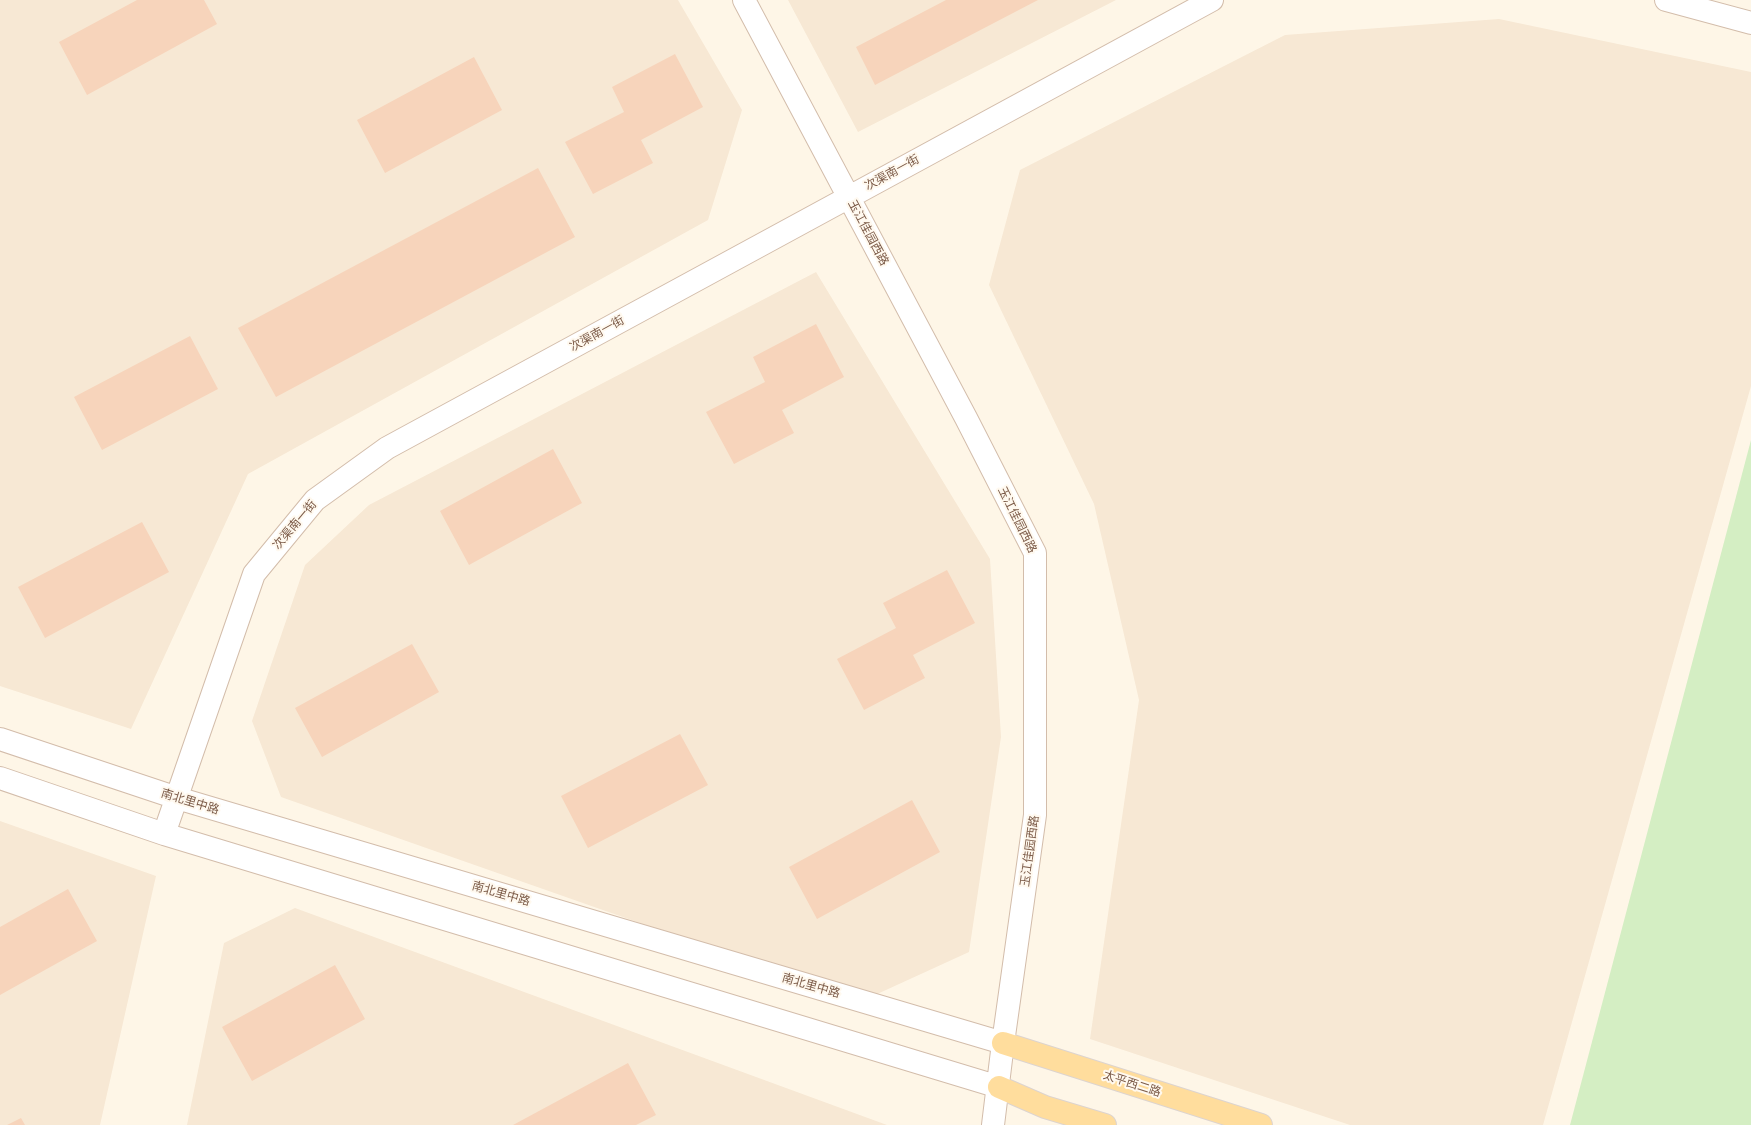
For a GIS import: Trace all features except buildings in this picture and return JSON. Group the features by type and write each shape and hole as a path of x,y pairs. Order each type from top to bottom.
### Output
{"main road":[{"name":"太平西二路","path":"1003,1043 1261,1125"},
{"path":"998,1087 1046,1107 1105,1125"}],"street":[{"name":"玉江佳园西路","path":"744,0 1035,553 1035,814 993,1125"},
{"name":"次渠南一街","path":"164,834 254,574 315,500 387,448 1212,0"},
{"path":"1666,0 1751,23"},
{"name":"南北里中路","path":"0,739 177,798 1003,1043"},
{"path":"0,778 164,834 998,1087"}],"shaded area":[{"path":"0,0 678,0 742,110 708,220 248,474 131,729 0,686"},
{"path":"788,0 1116,0 858,132"},
{"path":"1499,19 1751,72 1751,386 1543,1125 1350,1125 1090,1039 1139,700 1094,504 989,285 1020,170 1285,35"},
{"path":"816,272 990,559 1001,737 969,952 862,1001 281,797 252,721 305,565 369,505"},
{"path":"0,821 156,876 100,1125 0,1125"},
{"path":"295,908 887,1125 187,1125 224,943"}],"green space":[{"path":"1751,440 1751,1125 1570,1125"}]}
